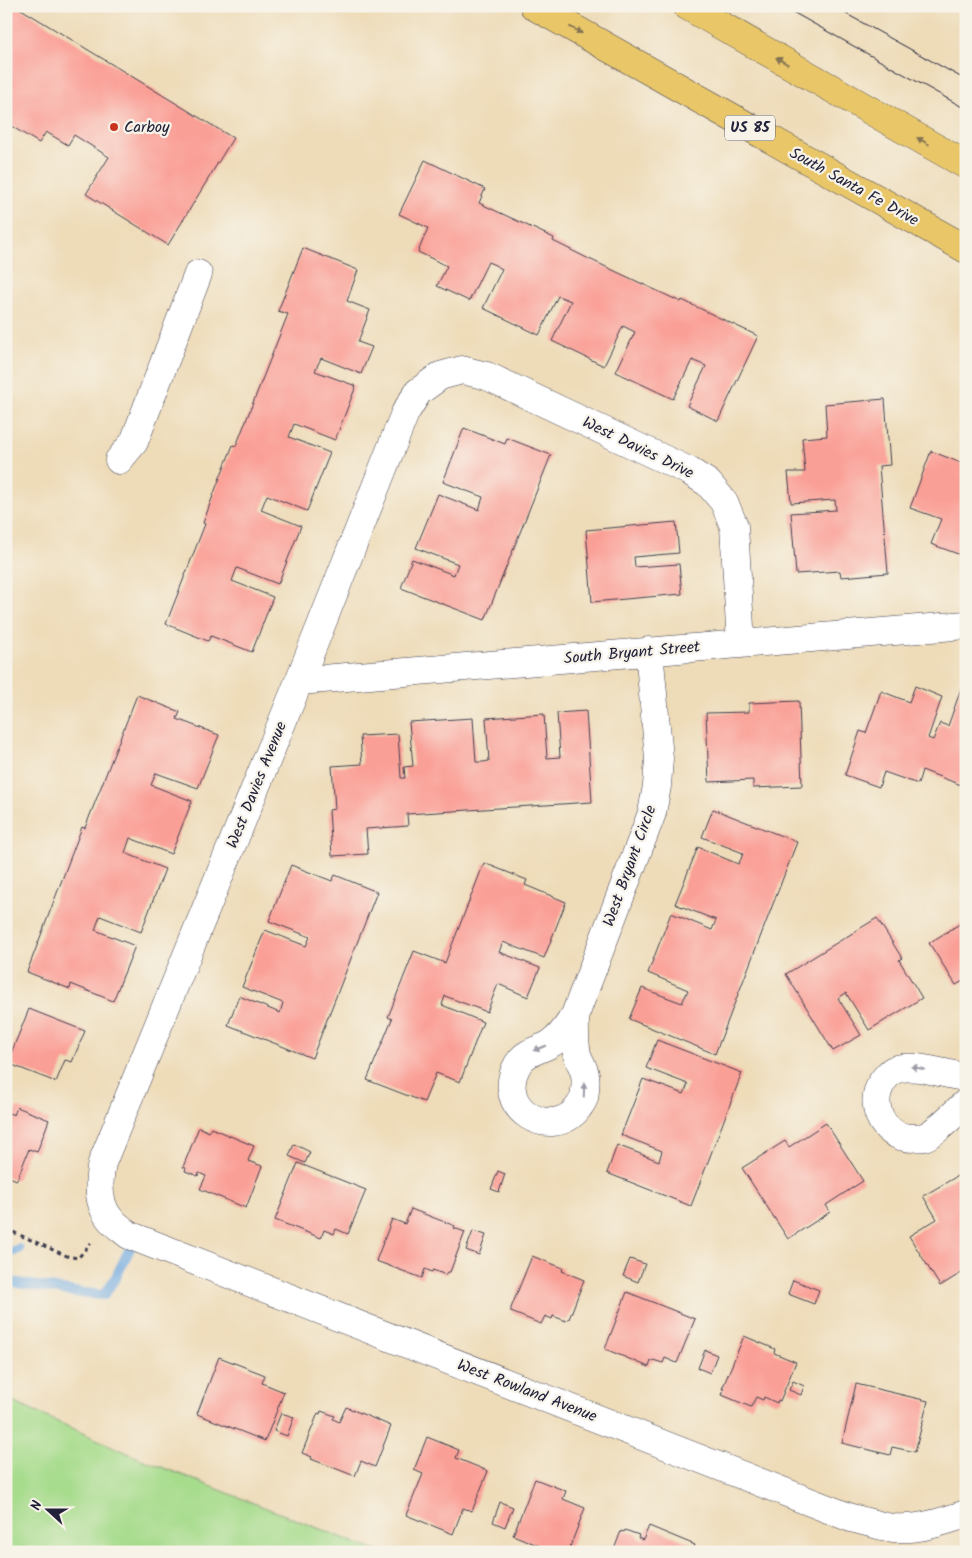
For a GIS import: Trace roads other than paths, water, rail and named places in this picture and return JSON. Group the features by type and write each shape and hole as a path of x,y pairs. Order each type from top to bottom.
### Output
{"highway":[{"name":"South Santa Fe Drive","path":"534,6 966,249"},
{"path":"687,6 966,165"}],"street":[{"path":"118,460 134,442 198,274"},
{"name":"West Davies Drive","path":"440,376 462,370 487,376 689,471 708,484 724,502 734,526 741,644"},
{"name":"West Davies Avenue","path":"107,1213 100,1195 99,1176 102,1163 299,681 404,413 418,392 440,376"},
{"name":"South Bryant Street","path":"299,681 966,625"},
{"name":"West Bryant Circle","path":"575,1015 652,813 657,786 659,758 649,651"},
{"path":"966,1077 911,1066 892,1070 879,1085 875,1107 885,1126 904,1138 923,1137 942,1124 966,1103"},
{"name":"West Rowland Avenue","path":"107,1213 129,1235 851,1518 892,1528 909,1528 937,1524 966,1514"}],"waterway":[{"path":"6,1281 104,1295 116,1277 135,1238"},
{"path":"6,1254 19,1249"}],"tram line":[{"path":"782,6 966,109"},
{"path":"832,6 966,80"}],"place":[{"name":"Carboy","path":"114,127"}]}
